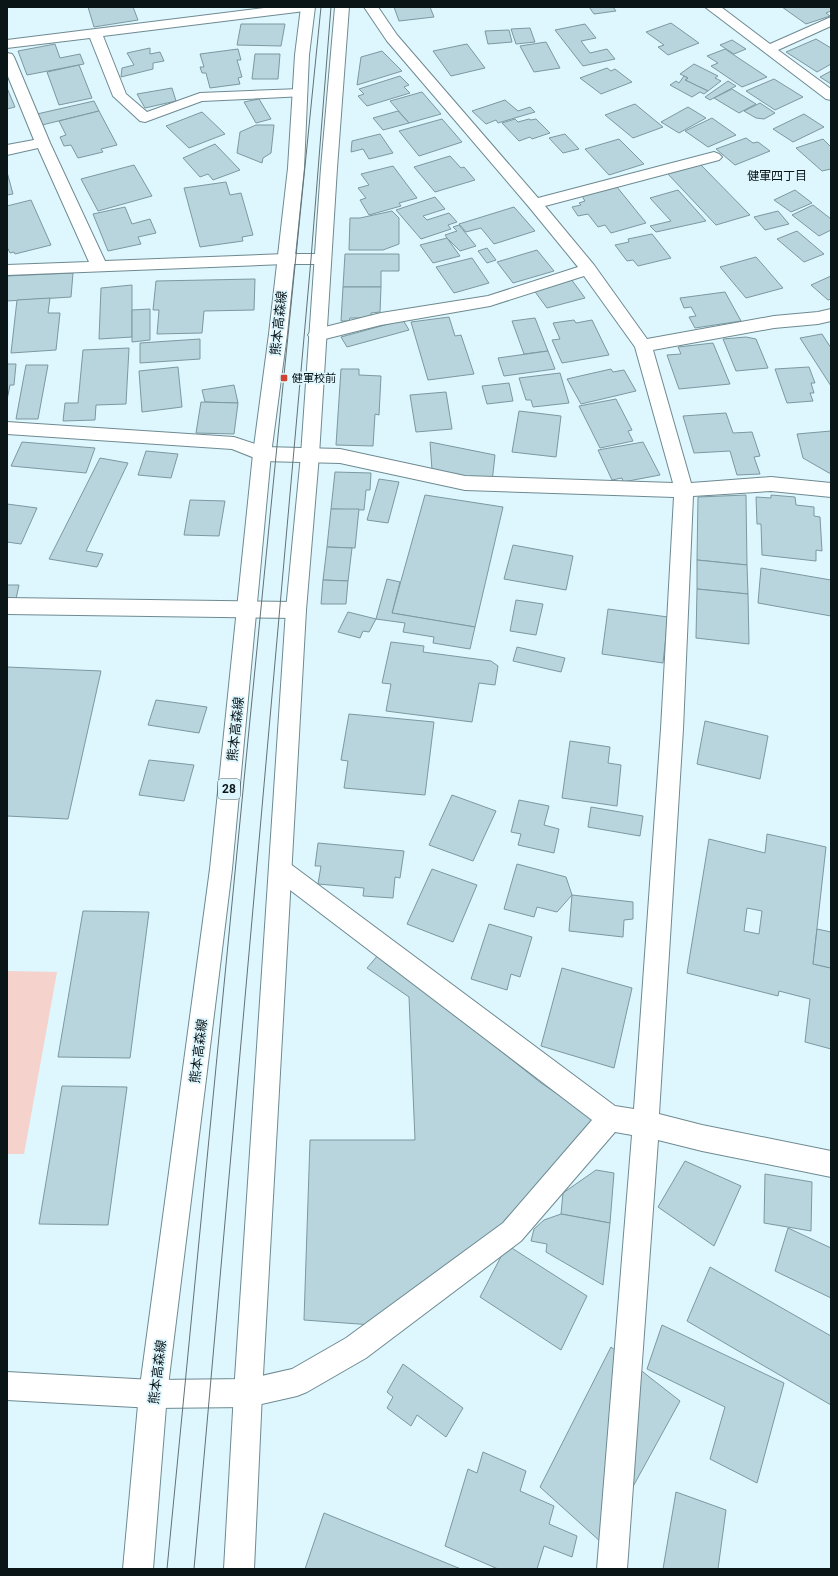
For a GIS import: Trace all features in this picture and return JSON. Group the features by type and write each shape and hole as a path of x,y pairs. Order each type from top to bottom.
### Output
{"street":[{"path":"7,44 306,7"},
{"name":"熊本高森線","path":"138,1569 154,1394 221,869 262,454 296,168 306,7"},
{"path":"239,1569 248,1393 296,610 310,455 342,7"},
{"path":"371,7 392,38 535,204 588,269 643,346 684,490 672,729 646,1124 612,1569"},
{"path":"712,7 831,96"},
{"path":"769,49 831,21"},
{"path":"95,34 120,96 145,118 200,97 300,93"},
{"path":"7,57 43,142 99,266"},
{"path":"7,150 43,142"},
{"path":"535,204 714,157"},
{"path":"7,270 285,259 323,259"},
{"path":"318,335 381,319 490,301 588,269"},
{"path":"643,346 774,322 818,318 831,314"},
{"path":"7,428 234,443 262,454 340,456 465,483 684,490 770,484 831,490"},
{"path":"7,606 296,610"},
{"path":"281,870 610,1118 646,1124 702,1138 831,1164"},
{"path":"7,1386 154,1394 248,1393 297,1382 356,1348 512,1232 610,1118"}],"shaded area":[{"path":"7,971 57,972 24,1154 7,1154"}],"building":[{"path":"88,7 133,7 138,20 94,27"},
{"path":"394,7 430,7 434,17 399,21"},
{"path":"589,7 613,7 616,11 594,14"},
{"path":"782,7 831,7 831,11 826,13 830,16 806,24"},
{"path":"671,23 699,43 668,55 658,47 664,45 646,32"},
{"path":"241,24 285,24 281,46 237,45"},
{"path":"585,24 596,38 581,41 590,53 607,49 615,59 583,66 555,30"},
{"path":"530,28 535,42 516,44 511,29"},
{"path":"509,30 512,42 488,44 485,31"},
{"path":"816,39 831,48 831,64 817,72 786,52"},
{"path":"732,40 746,49 734,54 720,45"},
{"path":"546,42 560,68 534,72 520,46"},
{"path":"55,44 60,58 80,54 84,64 27,75 18,51"},
{"path":"467,44 485,68 451,76 433,51"},
{"path":"150,48 150,54 160,52 164,61 153,63 153,69 121,77 122,68 134,65 127,53"},
{"path":"238,49 241,60 237,60 242,77 238,78 240,84 210,88 206,73 202,73 200,67 204,67 200,54"},
{"path":"725,49 767,77 742,87 711,66 718,63 707,56"},
{"path":"382,51 402,71 357,85 361,57"},
{"path":"255,54 280,54 278,79 252,79"},
{"path":"694,64 718,76 715,78 721,81 708,91 685,80 688,78 680,74"},
{"path":"79,65 92,98 59,105 47,72"},
{"path":"607,68 611,71 615,69 632,82 601,94 580,78"},
{"path":"831,71 831,84 820,77"},
{"path":"400,76 409,85 404,87 410,93 367,106 358,96 364,94 359,89"},
{"path":"684,76 688,78 685,80 708,91 704,94 700,92 692,97 670,85 676,81 679,83"},
{"path":"774,79 803,97 775,110 746,91"},
{"path":"728,81 736,86 710,100 705,97"},
{"path":"7,88 15,107 7,109"},
{"path":"172,88 176,101 145,108 137,94"},
{"path":"732,89 756,104 739,113 714,98"},
{"path":"422,92 441,114 409,123 390,101"},
{"path":"259,99 271,119 256,123 244,102"},
{"path":"505,100 518,111 530,107 535,112 498,123 496,120 486,124 472,111"},
{"path":"94,101 99,111 42,125 37,114"},
{"path":"760,103 775,113 764,119 756,118 744,111"},
{"path":"635,104 663,127 633,138 605,115"},
{"path":"688,107 706,118 679,133 661,122"},
{"path":"99,111 117,145 101,149 103,152 78,158 71,145 64,146 60,137 66,135 59,121"},
{"path":"398,111 409,123 383,130 373,118"},
{"path":"202,112 225,134 189,148 166,126"},
{"path":"804,114 824,127 793,142 773,129"},
{"path":"712,118 736,135 708,147 685,131"},
{"path":"442,119 462,142 419,156 399,131"},
{"path":"515,119 518,122 536,119 550,133 532,139 530,137 519,141 502,123"},
{"path":"256,125 274,125 271,153 263,158 262,163 237,153 240,132"},
{"path":"380,134 393,153 369,159 363,149 351,152 352,141"},
{"path":"565,134 579,149 563,153 549,138"},
{"path":"746,138 753,143 758,142 770,151 735,165 716,149"},
{"path":"619,139 644,164 609,175 585,149"},
{"path":"823,139 831,147 831,169 822,171 796,148"},
{"path":"215,144 240,170 213,180 208,174 200,177 183,158"},
{"path":"450,156 461,168 464,167 475,180 435,192 414,167"},
{"path":"700,164 750,215 716,225 667,173"},
{"path":"134,165 152,196 98,211 81,179"},
{"path":"393,166 417,198 399,203 401,206 369,215 360,200 366,198 358,188 369,185 361,174"},
{"path":"7,172 13,194 7,195"},
{"path":"226,182 230,195 241,193 253,235 242,237 243,241 200,247 184,188"},
{"path":"617,187 646,223 611,233 605,225 598,227 588,214 578,216 572,207 581,205 579,203 585,201 582,196"},
{"path":"678,190 706,221 656,232 650,226 671,221 650,198"},
{"path":"795,190 812,203 791,212 774,200"},
{"path":"435,197 445,209 423,216 427,220 449,213 457,222 448,225 451,229 421,239 396,210"},
{"path":"31,200 51,245 15,254 14,252 10,253 7,247 7,206"},
{"path":"813,205 831,219 831,230 819,236 792,215"},
{"path":"125,207 132,224 150,219 156,233 138,237 141,244 108,251 93,214"},
{"path":"514,207 535,231 494,244 481,228 466,232 459,224"},
{"path":"392,211 399,218 399,244 383,250 349,250 350,218 360,218"},
{"path":"778,211 789,224 765,230 754,217"},
{"path":"459,225 476,246 460,251 447,238 445,235 457,231 453,227"},
{"path":"797,231 824,254 804,262 777,239"},
{"path":"652,234 671,258 638,266 633,260 627,261 615,245 629,242 628,239"},
{"path":"447,238 460,256 433,263 420,245"},
{"path":"487,248 496,260 487,263 478,251"},
{"path":"537,250 554,271 513,283 497,262"},
{"path":"345,254 399,254 399,271 381,271 381,287 343,287"},
{"path":"756,257 783,288 746,298 720,267"},
{"path":"472,258 489,283 454,293 436,267"},
{"path":"73,273 71,297 7,301 7,276"},
{"path":"831,276 831,299 828,300 811,285"},
{"path":"255,279 254,310 204,311 202,333 157,334 159,310 153,310 156,281"},
{"path":"571,279 585,298 547,308 533,289"},
{"path":"132,285 132,337 99,339 101,288"},
{"path":"343,287 381,287 380,312 371,313 371,318 350,318 349,321 341,321"},
{"path":"725,292 741,321 695,328 689,317 696,316 691,307 684,308 680,298"},
{"path":"50,298 48,313 60,313 56,350 11,353 17,300"},
{"path":"150,309 150,340 132,342 132,310"},
{"path":"449,317 455,336 461,335 474,374 428,380 411,322"},
{"path":"535,318 548,351 524,354 512,321"},
{"path":"403,320 409,330 347,347 341,337"},
{"path":"574,320 576,323 592,320 609,355 562,363 552,340 560,339 553,323"},
{"path":"822,334 831,348 831,386 800,338"},
{"path":"746,337 756,339 768,368 736,371 723,339"},
{"path":"200,339 200,359 140,363 140,343"},
{"path":"713,343 730,384 679,389 667,355 681,354 678,347"},
{"path":"129,348 126,404 96,405 95,420 63,421 65,403 78,403 83,350"},
{"path":"548,351 555,369 504,376 498,358"},
{"path":"7,364 16,364 14,385 10,385 7,400"},
{"path":"26,365 48,365 38,419 16,419"},
{"path":"178,367 182,407 142,412 139,371"},
{"path":"809,367 815,383 811,383 814,393 810,393 813,401 787,403 775,369"},
{"path":"341,369 359,369 359,375 381,376 379,415 375,414 373,446 336,445"},
{"path":"611,369 613,372 624,370 636,391 581,404 567,379"},
{"path":"560,373 569,403 533,407 531,400 526,400 519,378"},
{"path":"509,383 513,401 487,404 482,386"},
{"path":"234,385 238,403 205,402 202,390"},
{"path":"446,392 452,429 416,432 410,395"},
{"path":"616,399 632,430 628,431 633,441 600,448 579,406"},
{"path":"201,402 238,403 234,434 196,433"},
{"path":"519,411 561,416 556,457 512,452"},
{"path":"726,413 733,433 752,432 760,456 754,457 760,474 737,475 730,451 694,453 683,416"},
{"path":"831,431 831,473 829,473 803,458 797,434"},
{"path":"22,442 95,448 86,473 11,466"},
{"path":"430,442 495,455 492,482 432,470"},
{"path":"643,442 660,475 623,482 622,478 612,480 598,450"},
{"path":"146,451 178,454 171,478 138,475"},
{"path":"100,458 128,463 86,551 103,554 97,567 49,559"},
{"path":"335,472 371,473 370,490 366,490 364,510 331,509"},
{"path":"379,479 399,482 388,523 367,520"},
{"path":"425,495 503,507 475,627 392,613"},
{"path":"746,495 747,565 697,560 698,497"},
{"path":"771,495 795,497 796,505 814,507 814,516 820,517 822,551 816,550 816,561 762,555 761,524 757,524 756,497 771,498"},
{"path":"190,500 225,501 219,536 184,535"},
{"path":"7,504 37,508 21,544 7,542"},
{"path":"331,509 359,509 355,548 327,547"},
{"path":"513,545 573,556 566,590 504,579"},
{"path":"327,547 352,548 348,581 323,580"},
{"path":"697,560 747,565 748,594 697,589"},
{"path":"761,568 831,580 831,616 758,603"},
{"path":"387,579 400,582 392,613 475,627 470,649 433,643 434,637 403,632 405,623 376,619"},
{"path":"323,580 348,581 346,604 321,604"},
{"path":"7,585 19,585 16,599 7,599"},
{"path":"697,589 748,594 749,644 696,638"},
{"path":"516,600 543,604 536,635 510,631"},
{"path":"608,609 668,617 663,663 602,654"},
{"path":"348,612 376,619 369,632 363,631 360,638 338,632"},
{"path":"391,642 424,646 423,652 491,661 498,666 495,685 479,683 472,722 386,711 391,684 382,683"},
{"path":"517,647 565,658 561,672 513,661"},
{"path":"7,667 101,671 68,819 7,816"},
{"path":"156,700 207,707 199,733 148,725"},
{"path":"349,714 434,722 425,795 344,788 348,761 341,760"},
{"path":"705,721 768,736 760,779 697,764"},
{"path":"570,741 610,747 608,763 621,765 617,806 562,798"},
{"path":"149,760 194,765 184,801 139,795"},
{"path":"452,795 496,811 473,861 429,845"},
{"path":"519,800 549,806 544,825 559,829 554,853 518,845 521,834 511,832"},
{"path":"591,807 643,816 640,836 588,827"},
{"path":"767,834 826,847 813,964 831,968 831,1049 805,1042 810,999 779,991 778,996 687,973 709,839 765,853","holes":["747,908 762,911 759,934 744,931"]},
{"path":"318,843 404,851 400,878 395,877 393,898 363,896 364,888 318,884 321,866 315,866"},
{"path":"517,864 566,877 572,895 557,912 537,907 534,917 504,909"},
{"path":"432,869 477,885 453,942 407,924"},
{"path":"572,895 633,902 633,919 624,920 623,937 569,931"},
{"path":"83,911 149,912 130,1058 58,1057"},
{"path":"489,924 532,937 520,977 511,974 507,990 471,979"},
{"path":"817,929 831,932 831,968 813,964"},
{"path":"379,954 541,1083 604,1125 476,1259 386,1326 304,1320 310,1140 415,1140 409,997 367,968"},
{"path":"562,968 632,988 614,1068 541,1046"},
{"path":"62,1086 127,1087 108,1225 39,1224"},
{"path":"685,1161 741,1186 714,1246 658,1207"},
{"path":"596,1170 614,1173 610,1223 561,1214 563,1193"},
{"path":"765,1174 812,1182 811,1231 764,1223"},
{"path":"561,1214 610,1223 603,1285 546,1252 547,1244 531,1241 534,1229 544,1220"},
{"path":"788,1228 831,1248 831,1298 775,1271"},
{"path":"507,1245 587,1296 561,1350 480,1297"},
{"path":"710,1267 831,1336 831,1405 687,1321"},
{"path":"662,1325 784,1383 757,1483 710,1459 725,1407 647,1369"},
{"path":"611,1347 680,1401 602,1543 540,1487"},
{"path":"403,1364 463,1408 446,1437 417,1415 411,1426 387,1408 393,1397 387,1392"},
{"path":"483,1452 526,1471 520,1491 554,1506 549,1524 577,1536 572,1557 544,1546 537,1569 498,1569 445,1546 468,1469 477,1473"},
{"path":"676,1492 726,1510 718,1569 663,1569"},
{"path":"324,1513 461,1569 305,1569"}],"tram line":[{"path":"167,1569 262,593 321,7"},
{"path":"194,1569 311,259 331,7"}],"place":[{"name":"健軍校前","path":"284,378"}],"district":[{"name":"健軍四丁目","path":"777,176"}]}
